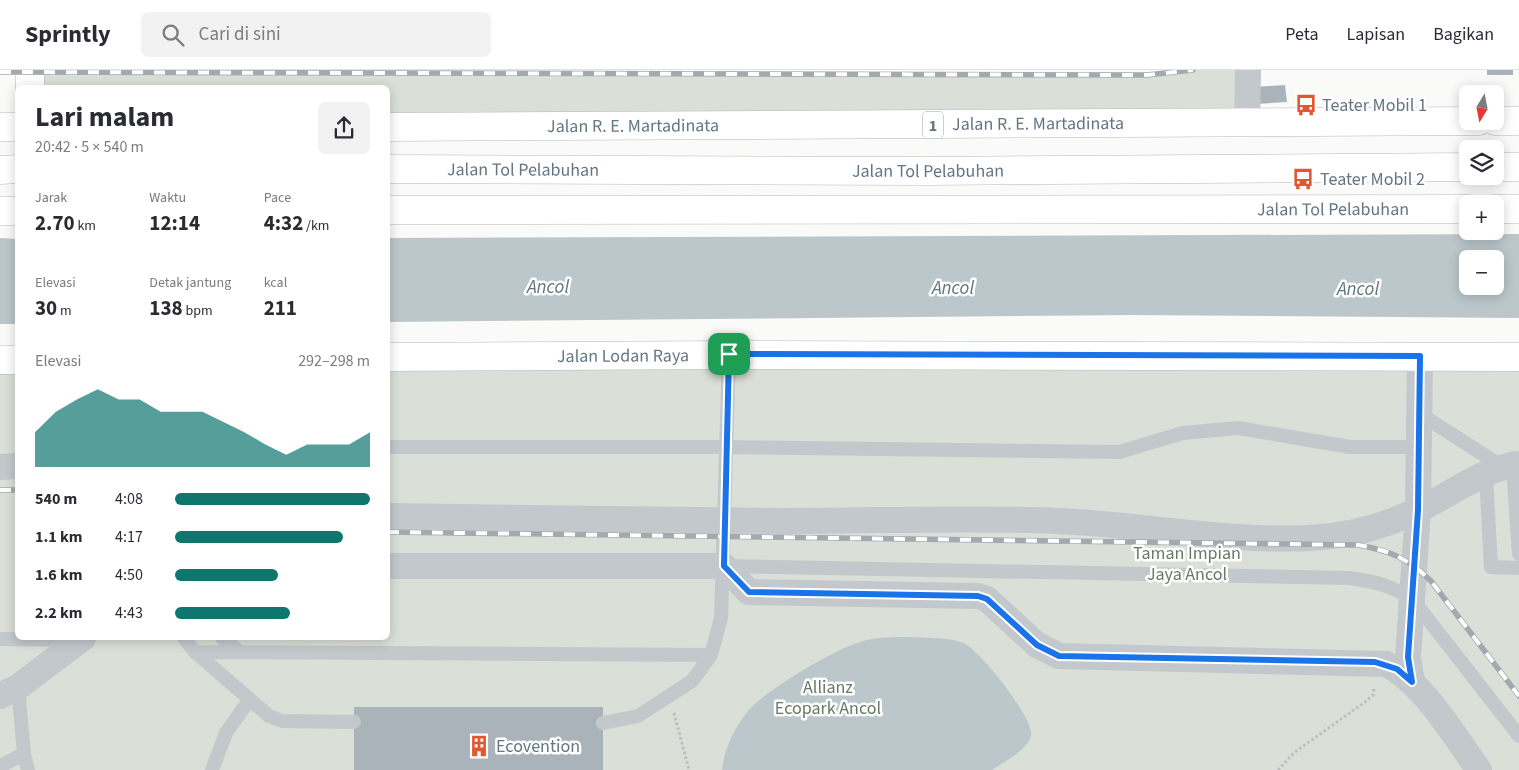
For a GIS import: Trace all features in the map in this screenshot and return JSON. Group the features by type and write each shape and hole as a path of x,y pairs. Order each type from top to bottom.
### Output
{"main road":[{"path":"30,70 30,85"},
{"name":"Jalan R. E. Martadinata","path":"390,127 1459,121"},
{"path":"1504,121 1519,121"},
{"path":"0,127 15,127"},
{"path":"0,159 15,159"},
{"name":"Jalan R. E. Martadinata","path":"390,160 1459,162"},
{"path":"1504,162 1519,162"},
{"name":"Jalan Tol Pelabuhan","path":"390,168 937,171 1459,167"},
{"path":"1504,167 1519,167"},
{"path":"0,170 15,170"},
{"name":"Jalan Tol Pelabuhan","path":"390,210 1459,209"},
{"path":"1504,209 1519,209"},
{"path":"0,211 15,210"},
{"name":"Jalan Lodan Raya","path":"390,357 729,354 1519,357"},
{"path":"0,360 15,360"}],"street":[{"path":"1247,123 1250,72"},
{"path":"1412,682 1408,657 1418,510 1420,356"},
{"path":"0,467 15,466"},
{"path":"390,516 725,521 1056,521 1230,538 1309,538 1348,534 1379,527 1505,468"},
{"path":"390,566 724,566 749,592 978,596 987,599 1037,645 1059,656 1375,662 1397,669 1412,682 1479,770"},
{"path":"9,692 80,640"}],"lane":[{"path":"603,723 638,716 692,681 711,655 721,618 729,354"},
{"path":"1420,414 1505,468 1519,554"},
{"path":"390,447 726,446 1119,452 1183,433 1238,428 1350,447 1420,447"},
{"path":"1505,468 1491,567 1519,568"},
{"path":"724,566 1350,578 1395,587 1413,600 1519,736"},
{"path":"0,638 15,638"},
{"path":"186,640 195,652 269,716 282,721 354,722"},
{"path":"225,640 240,652"},
{"path":"195,652 711,655"},
{"path":"9,692 28,770"},
{"path":"212,770 226,733 249,700"},
{"path":"0,766 24,754"}],"path":[{"path":"1278,770 1295,752 1373,695 1375,662"},
{"path":"670,695 689,770"}],"green space":[{"path":"1193,70 1247,70 1247,105 1154,124 390,127 390,85 30,85 30,71 1147,75"},
{"name":"Taman Impian Jaya Ancol","path":"390,357 1519,357 1519,770 0,770 0,360 15,360 15,640 390,640"}],"water":[{"name":"Ancol","path":"1459,234 1459,240 1504,240 1504,234 1519,234 1519,318 1132,315 390,322 390,238"},
{"path":"0,238 15,239 15,324 0,324"},
{"path":"909,637 953,640 973,649 1005,686 1024,714 1031,735 1025,746 992,770 722,770 731,739 748,711 785,681 851,645 874,639"}],"building":[{"path":"1487,70 1513,70 1513,75 1487,75"},
{"path":"1285,85 1287,102 1256,104 1255,87"},
{"name":"Ecovention","path":"354,707 603,707 603,770 354,770"}],"railway":[{"path":"0,72 1147,75 1193,70"},
{"path":"0,490 15,490"},
{"path":"390,532 1358,545 1380,550 1398,557 1431,581 1519,696"}],"place":[{"name":"Teater Mobil 1","path":"1306,105"},
{"name":"Teater Mobil 2","path":"1303,179"},
{"name":"Ecovention","path":"479,746"}],"route":[{"path":"729,354 1420,356 1420,447 1416,566 1408,657 1412,682 1397,669 1375,662 1059,656 1046,652 987,599 978,596 749,592 724,566 729,354"}],"park label":[{"name":"Allianz Ecopark Ancol","path":"828,698"}]}
